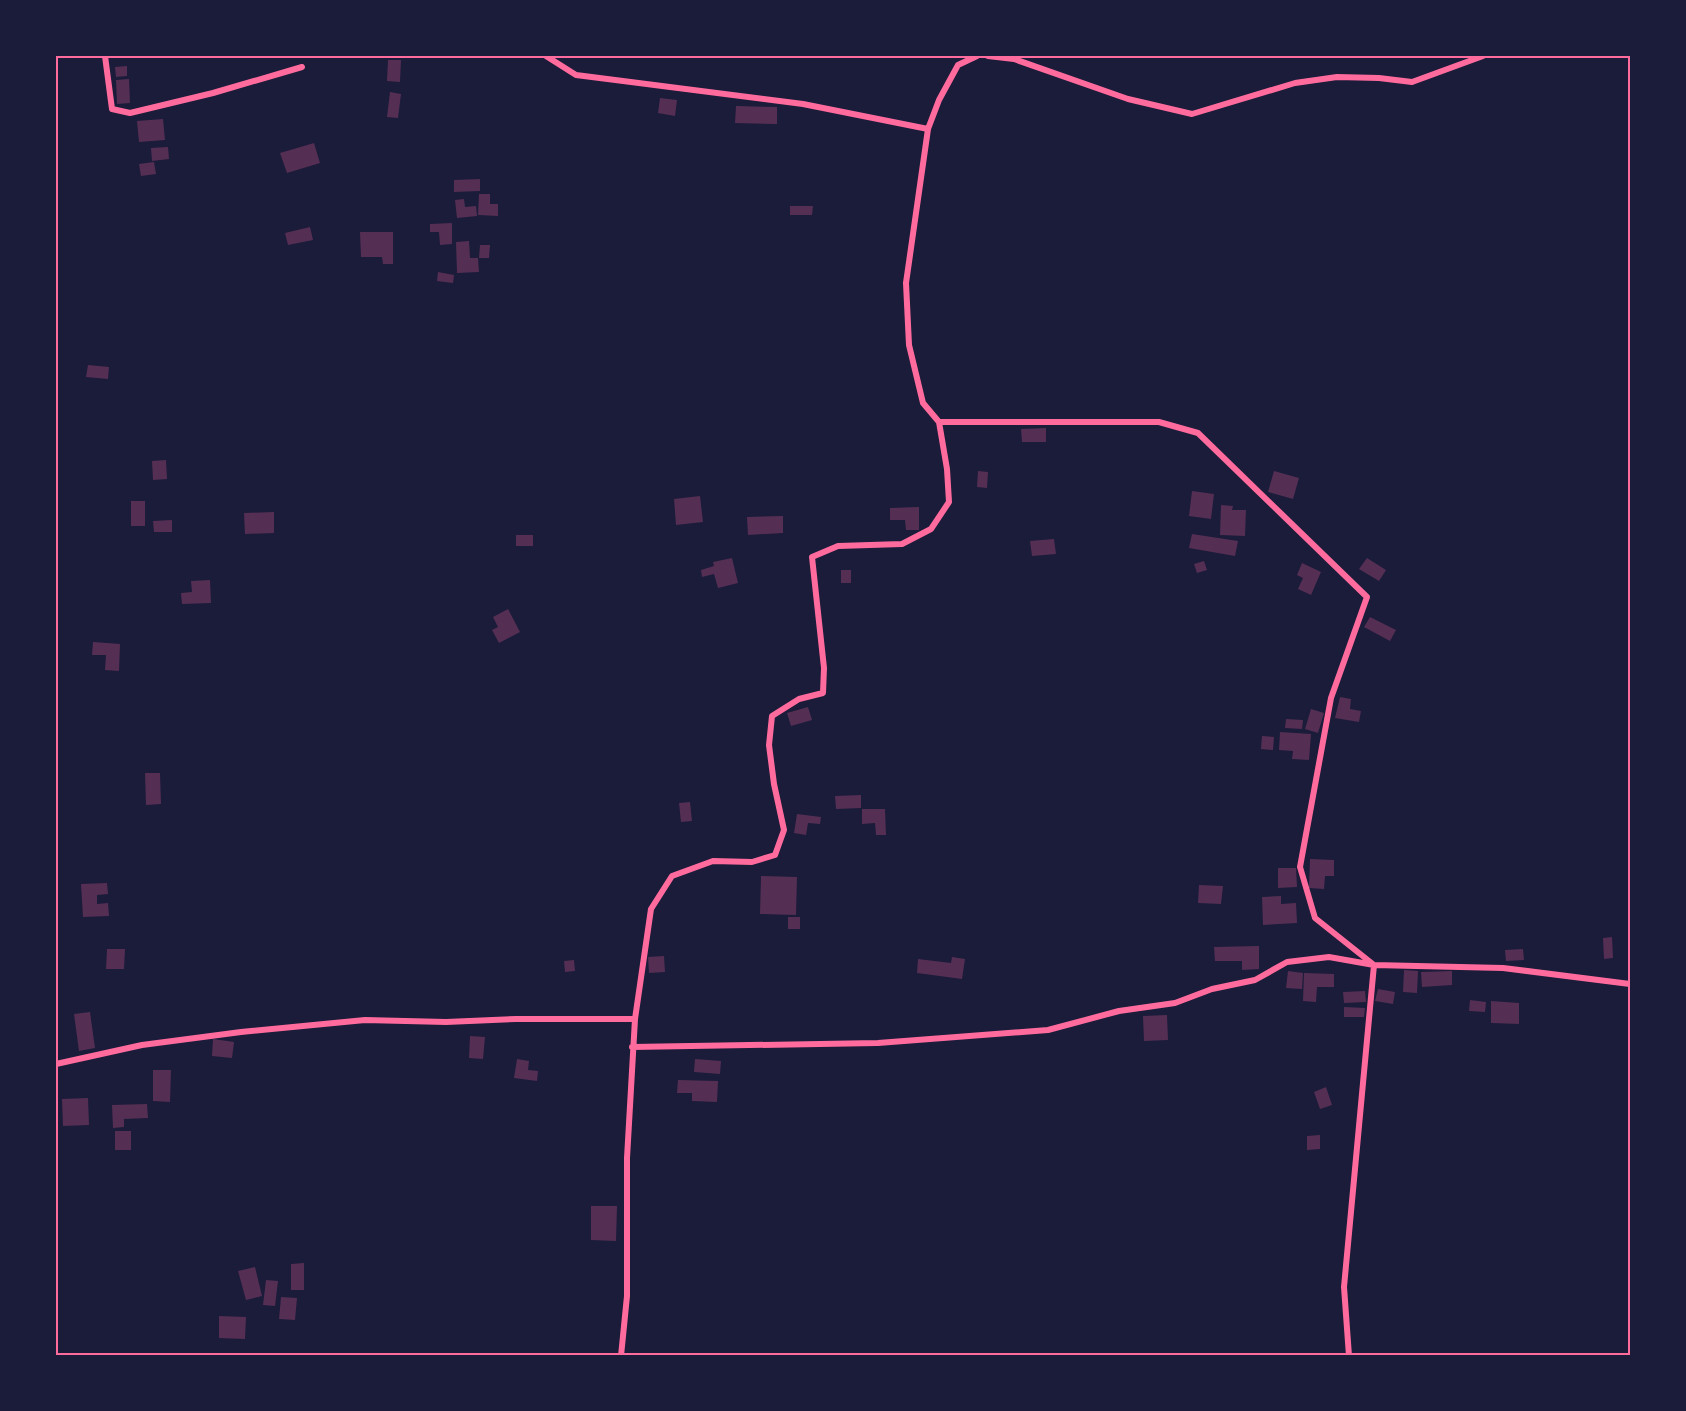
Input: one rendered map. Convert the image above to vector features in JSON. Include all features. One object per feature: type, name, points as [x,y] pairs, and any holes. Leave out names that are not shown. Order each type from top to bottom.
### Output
[{"type":"street","points":[[105,56],[112,109],[130,113],[213,93],[302,67]]},
{"type":"street","points":[[546,56],[576,75],[803,104],[928,129]]},
{"type":"street","points":[[621,1356],[627,1296],[627,1158],[632,1047],[651,909],[672,876],[713,861],[752,862],[775,855],[784,830],[774,784],[769,745],[772,716],[799,699],[824,693],[824,668],[812,557],[838,546],[902,544],[930,529],[949,502],[947,469],[939,422],[923,403],[909,345],[908,272],[928,129],[939,100],[958,65],[977,56]]},
{"type":"street","points":[[988,56],[1014,59],[1128,99],[1192,114],[1295,83],[1337,77],[1412,82],[1483,56]]},
{"type":"street","points":[[939,422],[1159,422],[1198,433],[1367,597],[1331,698],[1300,867],[1315,918],[1374,965]]},
{"type":"street","points":[[632,1047],[879,1043],[1048,1030],[1119,1011],[1175,1003],[1212,989],[1256,980],[1287,963],[1329,957],[1374,965],[1503,968],[1630,984]]},
{"type":"street","points":[[1348,1356],[1344,1287],[1374,965]]},
{"type":"street","points":[[56,1064],[142,1046],[241,1032],[365,1020],[446,1022],[516,1018],[635,1019]]},
{"type":"building","points":[[388,60],[401,60],[400,82],[387,81]]},
{"type":"building","points":[[127,66],[127,76],[116,77],[115,67]]},
{"type":"building","points":[[129,79],[130,103],[117,104],[116,80]]},
{"type":"building","points":[[390,92],[401,94],[398,118],[387,117]]},
{"type":"building","points":[[660,98],[677,100],[675,116],[658,113]]},
{"type":"building","points":[[736,106],[777,107],[777,124],[735,123]]},
{"type":"building","points":[[163,119],[165,140],[139,142],[137,121]]},
{"type":"building","points":[[314,143],[320,163],[287,173],[280,153]]},
{"type":"building","points":[[168,147],[169,159],[152,161],[151,148]]},
{"type":"building","points":[[154,162],[156,174],[141,176],[139,164]]},
{"type":"building","points":[[480,179],[480,191],[454,192],[454,180]]},
{"type":"building","points":[[479,194],[490,194],[490,204],[498,204],[498,216],[478,215]]},
{"type":"building","points":[[464,199],[465,207],[476,206],[477,216],[457,218],[455,200]]},
{"type":"building","points":[[790,206],[813,206],[812,215],[790,215]]},
{"type":"building","points":[[452,223],[452,244],[440,245],[439,232],[430,232],[430,224]]},
{"type":"building","points":[[310,227],[313,240],[288,245],[285,233]]},
{"type":"building","points":[[360,232],[393,232],[393,264],[383,264],[382,257],[361,257]]},
{"type":"building","points":[[469,241],[470,258],[478,258],[479,272],[457,273],[456,242]]},
{"type":"building","points":[[480,245],[490,245],[489,258],[479,258]]},
{"type":"building","points":[[438,272],[454,275],[453,283],[437,281]]},
{"type":"building","points":[[88,365],[109,367],[108,379],[86,377]]},
{"type":"building","points":[[1046,428],[1046,442],[1022,442],[1021,429]]},
{"type":"building","points":[[166,460],[167,479],[153,480],[152,461]]},
{"type":"building","points":[[978,471],[988,472],[987,488],[977,487]]},
{"type":"building","points":[[1274,471],[1299,478],[1293,499],[1268,492]]},
{"type":"building","points":[[1192,491],[1214,494],[1211,519],[1189,516]]},
{"type":"building","points":[[700,496],[703,522],[676,525],[674,499]]},
{"type":"building","points":[[131,501],[145,501],[145,526],[131,526]]},
{"type":"building","points":[[1221,505],[1233,506],[1232,510],[1246,510],[1245,536],[1220,535]]},
{"type":"building","points":[[919,507],[919,530],[906,530],[905,520],[890,520],[890,508]]},
{"type":"building","points":[[274,512],[274,533],[245,534],[244,513]]},
{"type":"building","points":[[783,516],[783,533],[748,535],[747,517]]},
{"type":"building","points":[[172,520],[172,532],[154,532],[153,521]]},
{"type":"building","points":[[1192,534],[1238,541],[1235,556],[1189,548]]},
{"type":"building","points":[[516,535],[533,535],[533,546],[516,546]]},
{"type":"building","points":[[1054,539],[1056,554],[1032,556],[1030,541]]},
{"type":"building","points":[[732,558],[738,583],[718,588],[714,574],[702,577],[701,570],[714,566],[713,562]]},
{"type":"building","points":[[1367,558],[1386,570],[1379,581],[1359,569]]},
{"type":"building","points":[[1204,561],[1207,570],[1197,573],[1194,564]]},
{"type":"building","points":[[1302,563],[1321,572],[1311,595],[1298,589],[1303,578],[1297,575]]},
{"type":"building","points":[[841,570],[851,570],[851,583],[841,583]]},
{"type":"building","points":[[210,580],[211,603],[182,604],[181,593],[192,592],[191,581]]},
{"type":"building","points":[[508,609],[520,632],[499,643],[492,630],[498,627],[493,617]]},
{"type":"building","points":[[1370,617],[1396,630],[1390,641],[1364,627]]},
{"type":"building","points":[[93,642],[120,644],[119,671],[105,670],[106,655],[92,655]]},
{"type":"building","points":[[1340,697],[1351,699],[1350,709],[1361,711],[1359,722],[1335,718]]},
{"type":"building","points":[[808,707],[812,720],[791,726],[787,713]]},
{"type":"building","points":[[1311,709],[1324,713],[1318,733],[1305,729]]},
{"type":"building","points":[[1286,719],[1303,720],[1302,729],[1285,728]]},
{"type":"building","points":[[1280,732],[1311,734],[1309,760],[1292,759],[1293,751],[1279,750]]},
{"type":"building","points":[[1262,736],[1274,737],[1273,750],[1261,749]]},
{"type":"building","points":[[145,773],[160,773],[161,804],[146,805]]},
{"type":"building","points":[[861,795],[861,808],[836,809],[835,796]]},
{"type":"building","points":[[690,802],[692,821],[681,822],[679,803]]},
{"type":"building","points":[[862,809],[885,809],[886,835],[876,835],[875,823],[862,824]]},
{"type":"building","points":[[797,814],[821,817],[820,824],[808,823],[806,835],[794,833]]},
{"type":"building","points":[[1310,859],[1334,860],[1334,876],[1325,876],[1324,889],[1309,888]]},
{"type":"building","points":[[1278,868],[1296,868],[1297,887],[1278,888]]},
{"type":"building","points":[[761,876],[797,877],[796,915],[760,914]]},
{"type":"building","points":[[107,883],[108,894],[97,895],[97,904],[108,903],[109,916],[83,917],[81,884]]},
{"type":"building","points":[[1199,885],[1223,886],[1221,904],[1198,903]]},
{"type":"building","points":[[1281,896],[1281,904],[1296,903],[1297,923],[1263,925],[1262,897]]},
{"type":"building","points":[[788,917],[800,917],[800,929],[788,929]]},
{"type":"building","points":[[1612,937],[1613,958],[1604,959],[1603,938]]},
{"type":"building","points":[[1259,946],[1259,969],[1242,970],[1242,961],[1215,961],[1214,947]]},
{"type":"building","points":[[107,949],[125,949],[124,969],[106,969]]},
{"type":"building","points":[[1523,949],[1524,960],[1506,961],[1505,950]]},
{"type":"building","points":[[664,956],[665,972],[649,973],[648,957]]},
{"type":"building","points":[[952,957],[965,959],[962,979],[917,973],[918,959],[951,963]]},
{"type":"building","points":[[574,960],[575,971],[565,972],[564,961]]},
{"type":"building","points":[[1404,970],[1418,971],[1417,993],[1403,992]]},
{"type":"building","points":[[1288,971],[1303,973],[1302,989],[1286,988]]},
{"type":"building","points":[[1452,971],[1452,985],[1422,987],[1421,972]]},
{"type":"building","points":[[1304,973],[1334,974],[1334,987],[1317,987],[1316,1002],[1303,1001]]},
{"type":"building","points":[[1378,989],[1395,992],[1393,1004],[1375,1001]]},
{"type":"building","points":[[1365,991],[1366,1002],[1344,1003],[1343,992]]},
{"type":"building","points":[[1470,1000],[1486,1002],[1485,1012],[1469,1011]]},
{"type":"building","points":[[1491,1001],[1519,1003],[1519,1024],[1491,1023]]},
{"type":"building","points":[[1344,1007],[1365,1008],[1364,1017],[1344,1017]]},
{"type":"building","points":[[90,1012],[95,1048],[79,1051],[74,1014]]},
{"type":"building","points":[[1167,1015],[1168,1040],[1144,1041],[1143,1016]]},
{"type":"building","points":[[470,1036],[485,1037],[483,1059],[469,1058]]},
{"type":"building","points":[[213,1039],[234,1042],[232,1058],[212,1056]]},
{"type":"building","points":[[517,1059],[529,1061],[528,1070],[538,1071],[537,1081],[514,1078]]},
{"type":"building","points":[[695,1059],[721,1061],[720,1074],[694,1072]]},
{"type":"building","points":[[153,1070],[171,1070],[170,1102],[153,1101]]},
{"type":"building","points":[[678,1080],[718,1081],[717,1102],[692,1101],[692,1093],[677,1093]]},
{"type":"building","points":[[1326,1087],[1332,1105],[1320,1109],[1314,1092]]},
{"type":"building","points":[[88,1098],[89,1125],[63,1126],[62,1099]]},
{"type":"building","points":[[147,1104],[148,1118],[124,1119],[124,1127],[113,1128],[112,1105]]},
{"type":"building","points":[[115,1131],[131,1131],[131,1150],[115,1150]]},
{"type":"building","points":[[1320,1135],[1320,1149],[1307,1150],[1307,1136]]},
{"type":"building","points":[[591,1206],[617,1206],[616,1241],[591,1240]]},
{"type":"building","points":[[304,1263],[304,1290],[291,1290],[291,1264]]},
{"type":"building","points":[[255,1267],[262,1296],[246,1300],[238,1271]]},
{"type":"building","points":[[266,1280],[278,1281],[275,1306],[263,1305]]},
{"type":"building","points":[[281,1297],[297,1298],[295,1320],[279,1319]]},
{"type":"building","points":[[219,1316],[246,1317],[245,1339],[219,1338]]}]
